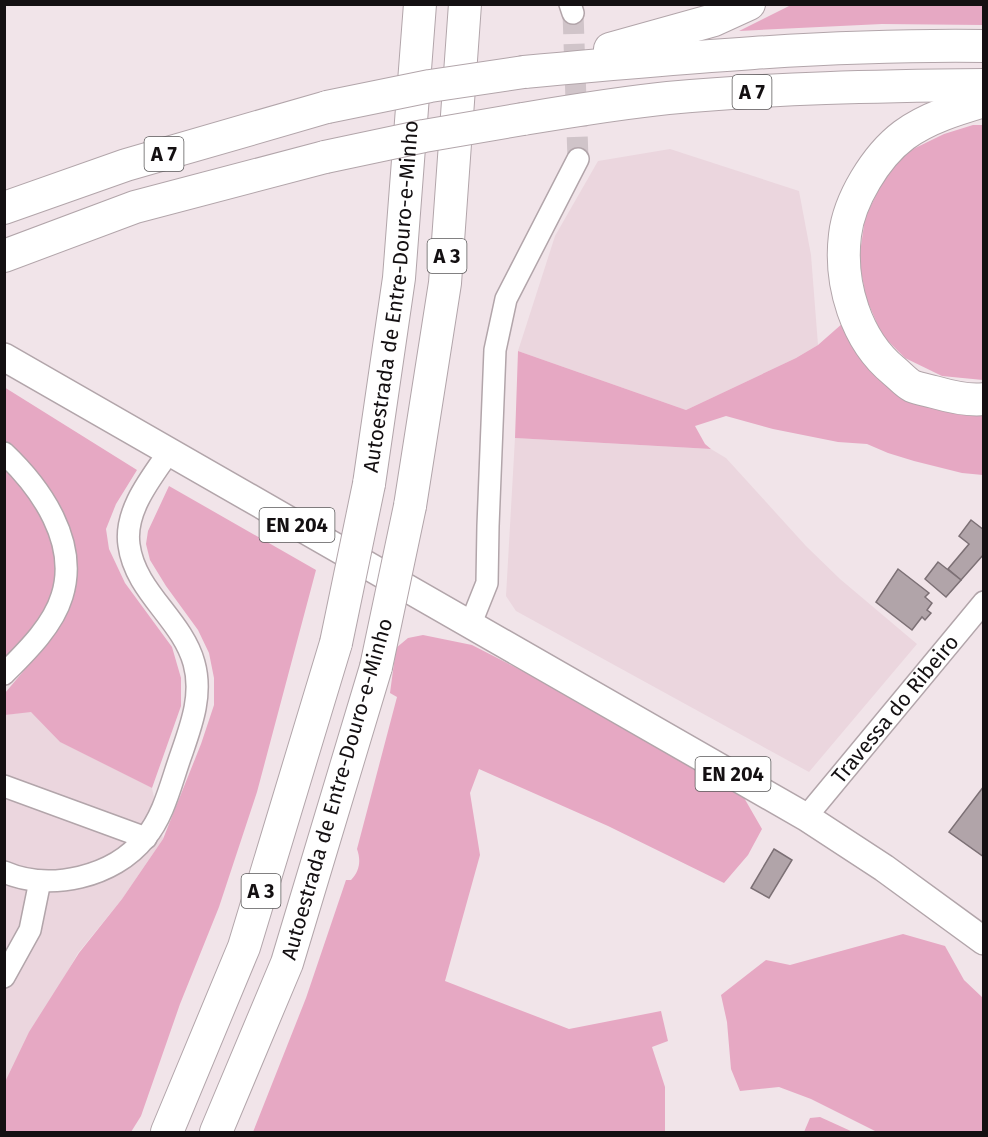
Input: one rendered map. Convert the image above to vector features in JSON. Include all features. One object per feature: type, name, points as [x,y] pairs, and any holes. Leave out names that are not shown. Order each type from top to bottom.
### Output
[{"type":"highway","name":"Autoestrada de Entre-Douro-e-Minho","points":[[167,1132],[244,947],[336,644],[369,484],[399,278],[420,4]]},
{"type":"highway","name":"Autoestrada de Entre-Douro-e-Minho","points":[[216,1132],[287,963],[376,667],[410,506],[445,283],[465,4]]},
{"type":"highway","points":[[524,72],[552,59],[617,48],[714,20],[749,4]]},
{"type":"highway","name":"A 7","points":[[4,208],[126,165],[327,107],[430,86],[524,72],[692,56],[984,46]]},
{"type":"highway","name":"A 7","points":[[4,256],[135,207],[325,158],[523,119],[617,104],[713,94],[805,88],[984,86]]},
{"type":"highway","points":[[984,101],[943,114],[904,135],[875,164],[855,200],[844,234],[844,273],[852,308],[865,340],[887,366],[911,385],[943,394],[984,399]]},
{"type":"main road","name":"EN 204","points":[[4,357],[806,817],[884,868],[984,941]]},
{"type":"street","points":[[471,623],[487,583],[495,350],[506,298],[578,159]]},
{"type":"street","points":[[4,872],[40,881],[67,880],[101,870],[126,856],[146,838],[161,813],[194,718],[198,692],[195,664],[186,641],[154,599],[135,566],[129,546],[129,528],[135,507],[169,452]]},
{"type":"street","points":[[4,453],[21,468],[52,513],[62,544],[67,573],[62,597],[53,616],[25,652],[4,674]]},
{"type":"street","name":"Travessa do Ribeiro","points":[[806,817],[984,602]]},
{"type":"street","points":[[4,786],[146,838]]},
{"type":"street","points":[[4,977],[30,930],[40,881]]},
{"type":"shaded area","points":[[793,4],[983,5],[983,25],[882,24],[739,31]]},
{"type":"shaded area","points":[[973,125],[983,125],[983,380],[942,376],[905,358],[882,335],[866,298],[859,260],[865,218],[884,178],[909,151],[944,134]]},
{"type":"shaded area","points":[[670,149],[799,191],[811,255],[818,345],[796,358],[686,410],[518,351],[555,236],[598,161]]},
{"type":"shaded area","points":[[843,323],[898,388],[983,405],[983,475],[962,473],[914,461],[867,444],[838,442],[773,429],[726,416],[695,426],[705,444],[711,449],[515,438],[518,351],[686,410],[796,358],[818,345]]},
{"type":"shaded area","points":[[4,387],[137,470],[116,504],[106,529],[109,549],[125,583],[172,647],[181,678],[181,706],[152,788],[60,742],[31,712],[5,715],[5,693],[53,636],[68,608],[76,583],[74,556],[5,443]]},
{"type":"shaded area","points":[[515,438],[711,449],[726,458],[806,546],[840,579],[917,644],[809,772],[516,611],[506,596]]},
{"type":"shaded area","points":[[5,465],[30,493],[43,512],[55,549],[57,574],[53,596],[43,614],[5,663]]},
{"type":"shaded area","points":[[169,486],[316,570],[257,792],[219,907],[180,1004],[141,1116],[131,1132],[5,1132],[5,1082],[29,1032],[79,953],[122,899],[163,839],[214,705],[214,678],[209,653],[198,630],[150,560],[146,544],[148,531]]},
{"type":"shaded area","points":[[423,635],[472,645],[661,742],[743,796],[762,829],[748,855],[724,883],[608,826],[479,769],[470,793],[480,855],[445,981],[569,1029],[661,1011],[668,1041],[652,1047],[665,1087],[665,1132],[253,1132],[306,998],[346,880],[351,880],[358,869],[357,849],[397,697],[390,693],[396,648],[408,638]]},
{"type":"shaded area","points":[[31,711],[60,742],[152,788],[163,839],[122,899],[78,953],[5,1082],[5,715]]},
{"type":"shaded area","points":[[903,934],[945,946],[964,980],[983,998],[983,1132],[877,1132],[811,1099],[779,1087],[740,1091],[731,1069],[727,1022],[721,995],[766,960],[790,965]]},
{"type":"shaded area","points":[[820,1117],[853,1132],[804,1132],[810,1118]]},
{"type":"building","points":[[971,520],[984,530],[984,554],[961,580],[948,569],[969,544],[959,536]]},
{"type":"building","points":[[938,562],[961,580],[946,597],[925,579]]},
{"type":"building","points":[[898,569],[929,593],[925,597],[932,603],[927,610],[931,613],[925,620],[922,617],[912,630],[876,602]]},
{"type":"building","points":[[984,786],[984,857],[949,832]]},
{"type":"building","points":[[774,849],[792,860],[769,898],[751,888]]},
{"type":"tunnel","points":[[573,13],[578,159]]}]
